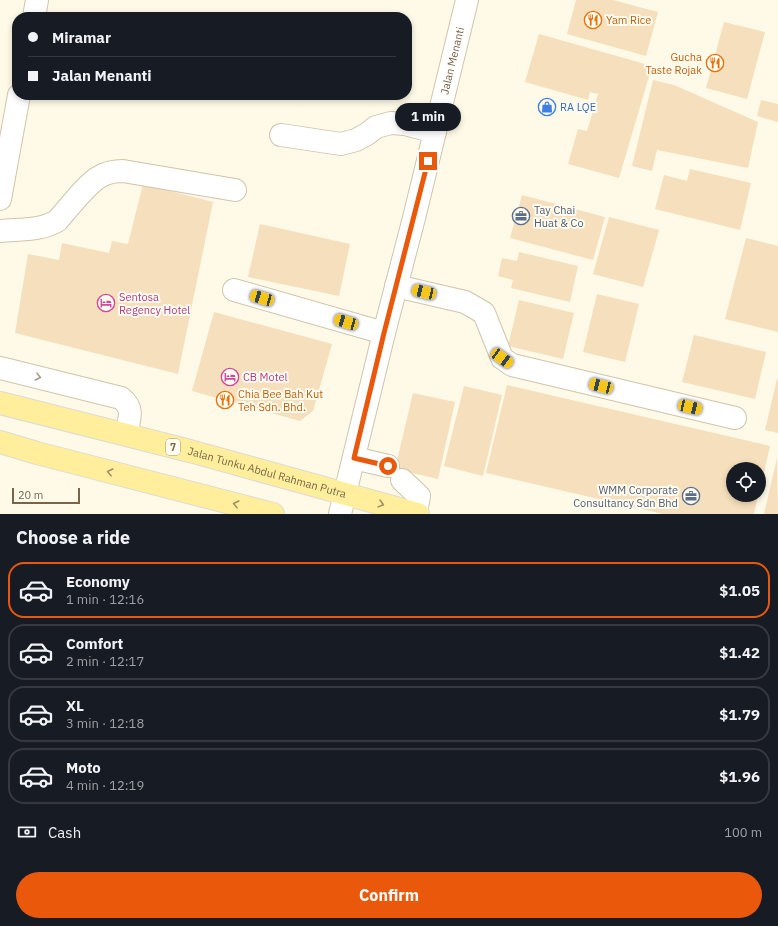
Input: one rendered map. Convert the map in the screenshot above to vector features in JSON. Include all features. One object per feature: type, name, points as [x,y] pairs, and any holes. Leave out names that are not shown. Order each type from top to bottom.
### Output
[{"type":"main road","name":"Jalan Tunku Abdul Rahman Putra","points":[[0,403],[126,434],[342,504],[417,514]]},
{"type":"main road","points":[[0,442],[37,453],[274,514]]},
{"type":"street","points":[[35,12],[37,0]]},
{"type":"street","name":"Jalan Menanti","points":[[342,504],[467,0]]},
{"type":"street","points":[[0,199],[18,100]]},
{"type":"street","points":[[281,135],[341,144],[356,140],[376,127],[391,123],[405,124],[434,132]]},
{"type":"street","points":[[0,230],[50,225],[57,221],[94,180],[106,173],[123,171],[235,190]]},
{"type":"street","points":[[396,286],[465,302],[484,313],[502,358],[512,365],[735,418]]},
{"type":"street","points":[[234,290],[384,333]]},
{"type":"street","points":[[0,368],[121,398],[128,403],[131,412],[126,434]]},
{"type":"street","points":[[354,458],[395,473],[419,496],[417,514]]},
{"type":"building","points":[[576,0],[613,0],[658,12],[646,56],[567,34]]},
{"type":"building","points":[[724,22],[765,32],[747,99],[706,88]]},
{"type":"building","points":[[539,34],[652,66],[619,178],[568,164],[578,129],[587,131],[598,94],[590,92],[588,100],[525,82]]},
{"type":"building","points":[[653,80],[674,85],[758,122],[748,168],[657,150],[652,171],[632,166]]},
{"type":"building","points":[[761,100],[778,104],[778,122],[757,116]]},
{"type":"building","points":[[690,169],[751,183],[740,230],[655,209],[664,175],[687,181]]},
{"type":"building","name":"Sentosa Regency Hotel","points":[[143,184],[213,202],[178,374],[15,333],[28,254],[59,260],[62,243],[109,253],[112,241],[128,244]]},
{"type":"building","points":[[522,195],[605,217],[593,260],[510,238]]},
{"type":"building","points":[[609,217],[659,230],[643,287],[593,274]]},
{"type":"building","points":[[260,224],[350,244],[339,296],[248,277]]},
{"type":"building","points":[[746,238],[778,246],[778,332],[725,319]]},
{"type":"building","points":[[519,252],[578,266],[570,302],[511,288],[513,280],[498,276],[502,258],[517,261]]},
{"type":"building","points":[[597,294],[639,304],[625,362],[583,352]]},
{"type":"building","points":[[519,300],[574,313],[563,359],[508,346]]},
{"type":"building","points":[[214,312],[332,344],[313,411],[300,421],[192,391]]},
{"type":"building","points":[[694,335],[766,352],[755,399],[682,382]]},
{"type":"building","points":[[778,379],[778,433],[765,430]]},
{"type":"building","points":[[507,385],[770,446],[766,464],[766,462],[726,462],[726,502],[757,502],[754,514],[663,514],[486,473]]},
{"type":"building","points":[[464,386],[502,395],[483,476],[444,466]]},
{"type":"building","points":[[413,393],[455,402],[438,479],[395,469]]},
{"type":"building","points":[[777,458],[778,514],[764,514]]},
{"type":"place","name":"Yam Rice","points":[[593,20]]},
{"type":"place","name":"Gucha Taste Rojak","points":[[715,63]]},
{"type":"place","name":"RA LQE","points":[[547,107]]},
{"type":"place","name":"Tay Chai Huat & Co","points":[[521,216]]},
{"type":"place","name":"Sentosa Regency Hotel","points":[[106,303]]},
{"type":"place","name":"CB Motel","points":[[230,377]]},
{"type":"place","name":"Chia Bee Bah Kut Teh Sdn. Bhd.","points":[[225,400]]},
{"type":"place","name":"WMM Corporate Consultancy Sdn Bhd","points":[[691,496]]},
{"type":"route","points":[[388,466],[354,458],[428,161]]}]
